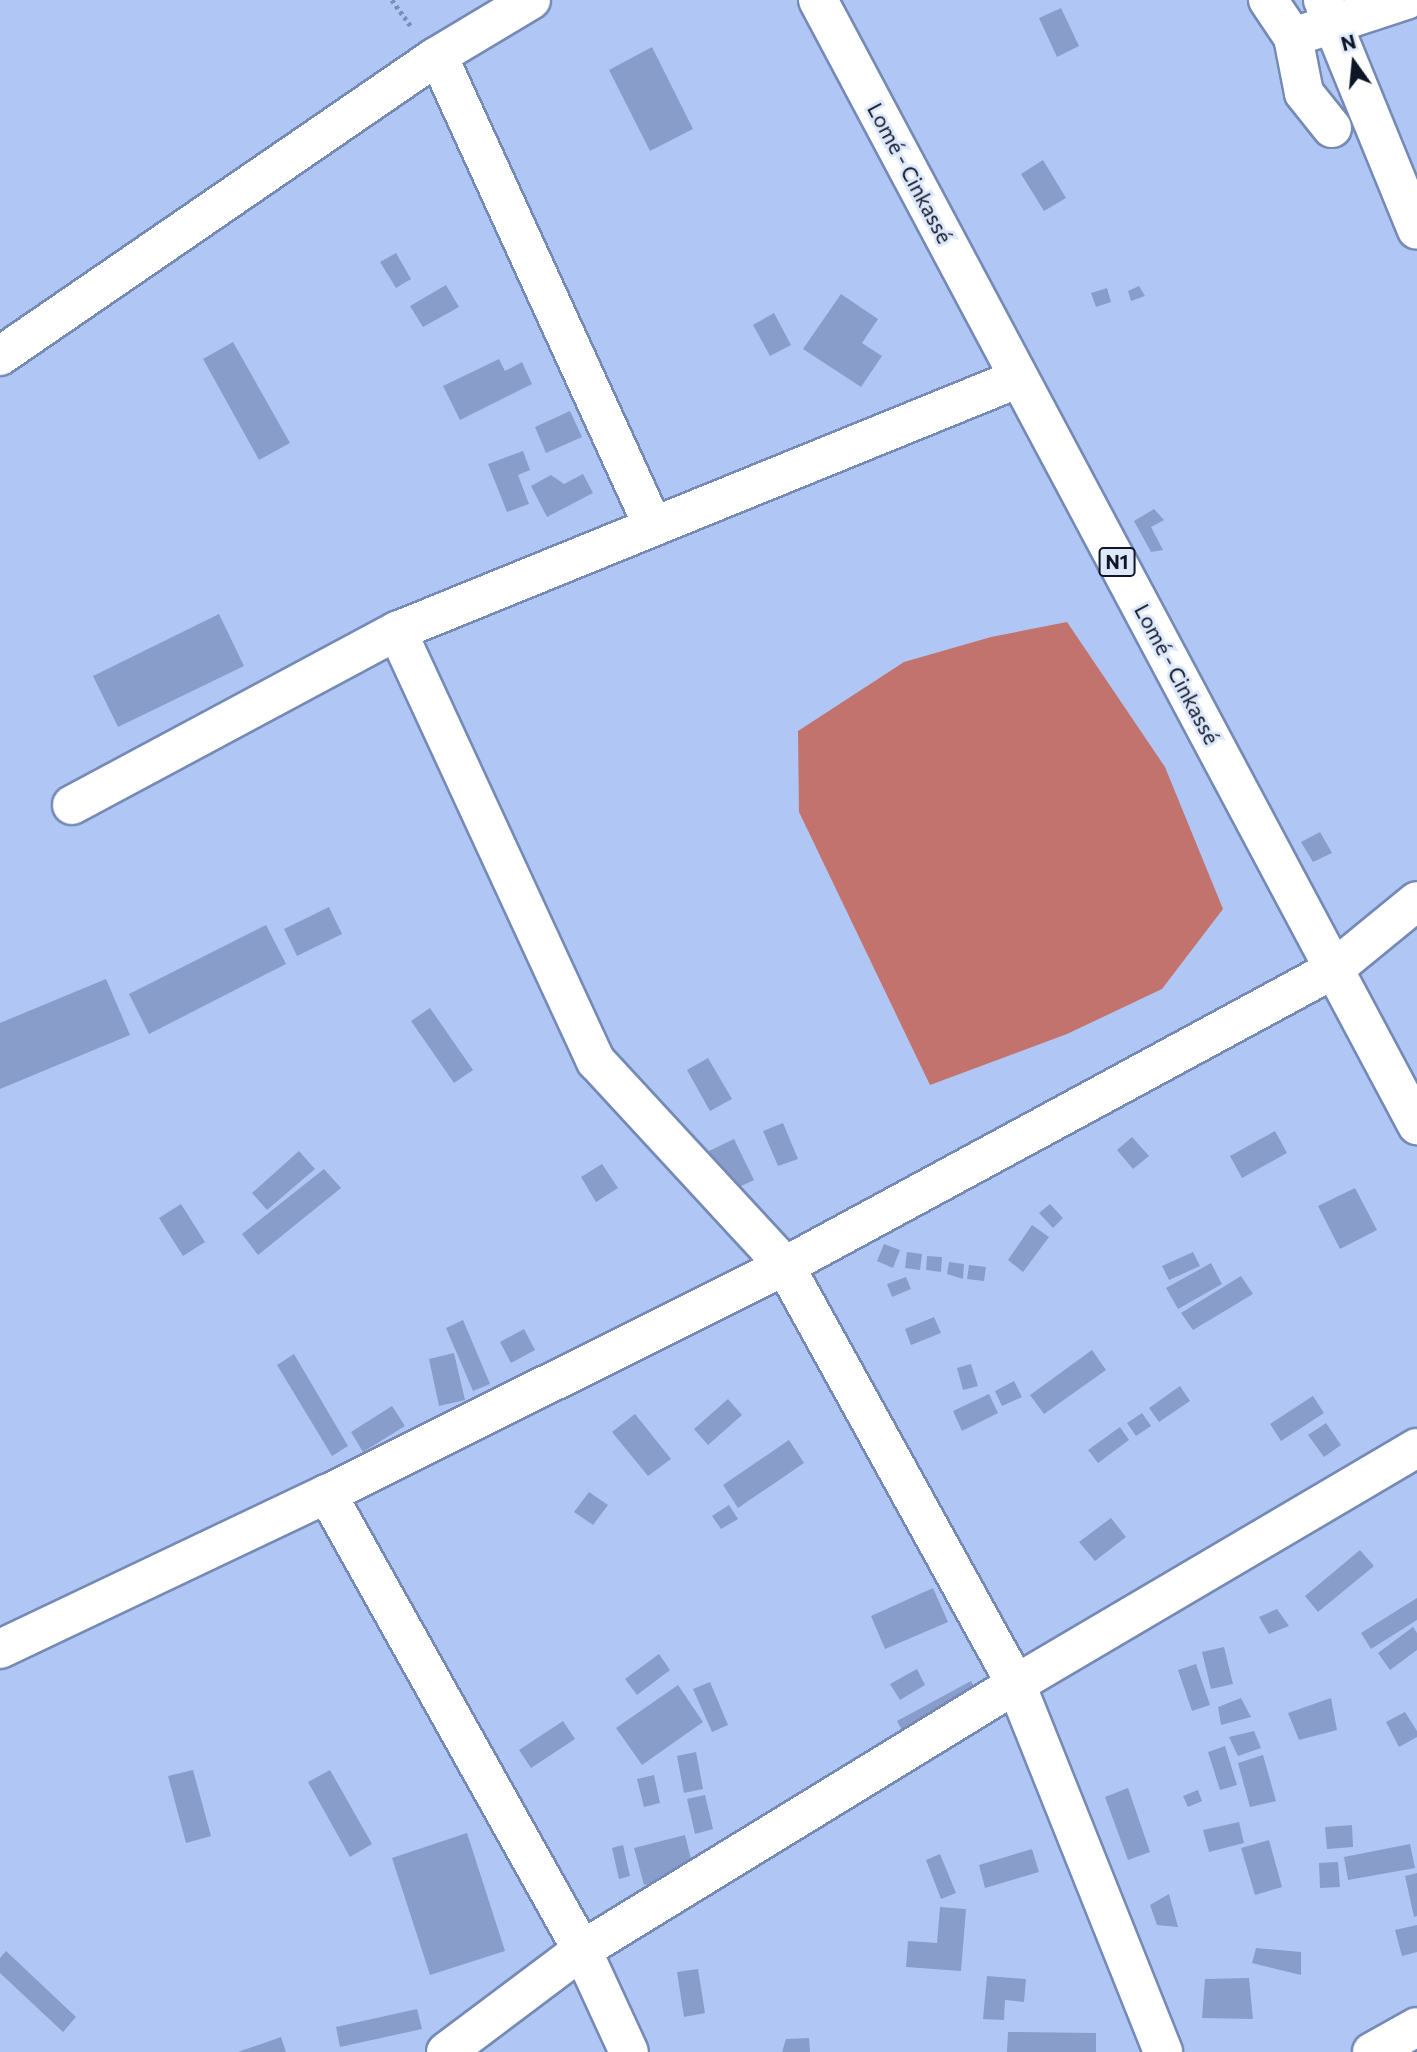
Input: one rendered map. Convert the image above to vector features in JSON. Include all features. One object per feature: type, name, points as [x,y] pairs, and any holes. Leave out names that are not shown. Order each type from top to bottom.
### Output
[{"type":"main road","points":[[0,356],[438,56],[531,0]]},
{"type":"main road","name":"Lomé - Cinkassé","points":[[818,0],[1417,1125]]},
{"type":"main road","points":[[1268,0],[1293,37],[1304,93],[1332,128]]},
{"type":"main road","points":[[1293,37],[1328,13],[1406,0]]},
{"type":"main road","points":[[1328,13],[1417,230]]},
{"type":"main road","points":[[438,56],[653,526]]},
{"type":"main road","points":[[72,806],[397,631],[1019,378]]},
{"type":"main road","points":[[397,631],[596,1061],[785,1266],[1016,1684],[1163,2052]]},
{"type":"main road","points":[[0,1649],[327,1494],[785,1266],[1334,969],[1417,901]]},
{"type":"main road","points":[[446,2052],[582,1950],[1016,1684],[1417,1448]]},
{"type":"main road","points":[[327,1494],[582,1950],[629,2052]]},
{"type":"main road","points":[[1372,2052],[1417,2027]]},
{"type":"shaded area","points":[[1067,622],[1165,767],[1223,909],[1162,989],[1067,1034],[930,1085],[799,812],[798,731],[904,662],[991,637]]},
{"type":"building","points":[[1061,8],[1079,46],[1057,57],[1039,18]]},
{"type":"building","points":[[652,47],[693,129],[650,151],[609,70]]},
{"type":"building","points":[[1043,160],[1066,198],[1044,211],[1021,174]]},
{"type":"building","points":[[396,253],[411,279],[396,288],[380,262]]},
{"type":"building","points":[[446,285],[459,307],[423,327],[410,306]]},
{"type":"building","points":[[1139,286],[1145,296],[1131,301],[1128,291]]},
{"type":"building","points":[[1107,288],[1111,302],[1096,307],[1091,293]]},
{"type":"building","points":[[841,294],[878,319],[862,343],[882,356],[861,387],[803,349]]},
{"type":"building","points":[[774,313],[791,345],[770,356],[753,325]]},
{"type":"building","points":[[233,342],[290,443],[259,460],[203,359]]},
{"type":"building","points":[[499,359],[505,371],[522,362],[532,384],[460,420],[443,386]]},
{"type":"building","points":[[570,411],[582,437],[546,453],[535,427]]},
{"type":"building","points":[[523,451],[530,470],[518,475],[529,504],[507,512],[488,464]]},
{"type":"building","points":[[583,474],[593,493],[547,517],[531,486],[551,475],[564,484]]},
{"type":"building","points":[[1154,509],[1164,520],[1151,527],[1163,550],[1151,552],[1134,521]]},
{"type":"building","points":[[219,614],[244,666],[118,727],[93,676]]},
{"type":"building","points":[[1320,832],[1332,853],[1313,862],[1301,842]]},
{"type":"building","points":[[329,907],[342,934],[297,956],[284,929]]},
{"type":"building","points":[[266,925],[286,964],[149,1034],[129,994]]},
{"type":"building","points":[[106,979],[130,1035],[0,1089],[0,1023]]},
{"type":"building","points":[[430,1008],[473,1070],[454,1083],[411,1021]]},
{"type":"building","points":[[708,1058],[732,1099],[710,1111],[687,1070]]},
{"type":"building","points":[[783,1123],[798,1159],[778,1166],[763,1131]]},
{"type":"building","points":[[1275,1131],[1287,1153],[1242,1178],[1230,1156]]},
{"type":"building","points":[[1132,1137],[1149,1156],[1133,1169],[1117,1150]]},
{"type":"building","points":[[734,1139],[754,1180],[729,1192],[709,1151]]},
{"type":"building","points":[[299,1151],[315,1169],[267,1210],[252,1193]]},
{"type":"building","points":[[602,1164],[618,1188],[596,1202],[581,1177]]},
{"type":"building","points":[[324,1169],[341,1188],[258,1255],[242,1234]]},
{"type":"building","points":[[1355,1188],[1377,1230],[1340,1249],[1318,1206]]},
{"type":"building","points":[[181,1204],[205,1242],[183,1256],[159,1218]]},
{"type":"building","points":[[1050,1204],[1063,1218],[1053,1228],[1039,1213]]},
{"type":"building","points":[[1032,1225],[1049,1237],[1023,1272],[1008,1260]]},
{"type":"building","points":[[884,1244],[900,1250],[893,1268],[877,1261]]},
{"type":"building","points":[[907,1252],[922,1254],[920,1270],[905,1268]]},
{"type":"building","points":[[1193,1252],[1200,1266],[1169,1280],[1162,1266]]},
{"type":"building","points":[[927,1256],[942,1257],[941,1272],[926,1270]]},
{"type":"building","points":[[949,1262],[964,1264],[963,1279],[947,1274]]},
{"type":"building","points":[[1211,1263],[1222,1284],[1178,1309],[1166,1288]]},
{"type":"building","points":[[969,1265],[986,1267],[984,1281],[967,1279]]},
{"type":"building","points":[[1241,1276],[1253,1294],[1193,1330],[1181,1313]]},
{"type":"building","points":[[906,1277],[911,1289],[892,1297],[887,1284]]},
{"type":"building","points":[[934,1317],[941,1333],[911,1345],[905,1329]]},
{"type":"building","points":[[463,1320],[490,1384],[473,1391],[446,1328]]},
{"type":"building","points":[[524,1329],[535,1350],[511,1363],[500,1342]]},
{"type":"building","points":[[1092,1350],[1106,1370],[1044,1414],[1030,1395]]},
{"type":"building","points":[[454,1353],[465,1400],[439,1406],[429,1359]]},
{"type":"building","points":[[294,1354],[348,1446],[332,1456],[277,1365]]},
{"type":"building","points":[[971,1364],[978,1386],[963,1390],[957,1368]]},
{"type":"building","points":[[1014,1381],[1022,1397],[1002,1406],[995,1391]]},
{"type":"building","points":[[1180,1386],[1190,1401],[1159,1422],[1149,1408]]},
{"type":"building","points":[[989,1394],[998,1413],[962,1431],[953,1411]]},
{"type":"building","points":[[1313,1396],[1324,1413],[1281,1441],[1270,1424]]},
{"type":"building","points":[[728,1399],[742,1415],[708,1445],[694,1429]]},
{"type":"building","points":[[392,1406],[405,1426],[363,1452],[351,1432]]},
{"type":"building","points":[[1142,1413],[1151,1426],[1136,1436],[1127,1423]]},
{"type":"building","points":[[635,1414],[671,1459],[648,1476],[612,1432]]},
{"type":"building","points":[[1326,1423],[1341,1445],[1324,1457],[1308,1435]]},
{"type":"building","points":[[1120,1427],[1129,1440],[1098,1463],[1088,1450]]},
{"type":"building","points":[[789,1440],[804,1463],[738,1508],[723,1485]]},
{"type":"building","points":[[589,1492],[608,1505],[593,1525],[574,1512]]},
{"type":"building","points":[[729,1505],[738,1519],[721,1529],[712,1516]]},
{"type":"building","points":[[1111,1518],[1126,1537],[1095,1561],[1079,1542]]},
{"type":"building","points":[[1360,1550],[1374,1566],[1318,1612],[1305,1596]]},
{"type":"building","points":[[933,1588],[948,1622],[885,1649],[871,1616]]},
{"type":"building","points":[[1417,1598],[1417,1620],[1371,1649],[1361,1633]]},
{"type":"building","points":[[1277,1609],[1289,1626],[1269,1634],[1259,1617]]},
{"type":"building","points":[[1413,1627],[1417,1633],[1417,1650],[1390,1670],[1378,1653]]},
{"type":"building","points":[[1224,1647],[1233,1684],[1211,1689],[1202,1652]]},
{"type":"building","points":[[659,1654],[670,1670],[637,1695],[625,1679]]},
{"type":"building","points":[[1196,1664],[1210,1705],[1192,1711],[1178,1670]]},
{"type":"building","points":[[917,1669],[925,1685],[900,1700],[890,1684]]},
{"type":"building","points":[[971,1681],[981,1698],[906,1738],[897,1721]]},
{"type":"building","points":[[710,1682],[728,1725],[712,1732],[693,1689]]},
{"type":"building","points":[[678,1685],[703,1722],[642,1765],[616,1728]]},
{"type":"building","points":[[1241,1698],[1251,1717],[1221,1725],[1218,1707]]},
{"type":"building","points":[[1331,1698],[1337,1730],[1299,1740],[1288,1713]]},
{"type":"building","points":[[1405,1712],[1417,1731],[1417,1737],[1399,1747],[1386,1722]]},
{"type":"building","points":[[563,1721],[575,1739],[531,1768],[519,1750]]},
{"type":"building","points":[[1254,1731],[1261,1748],[1238,1756],[1229,1737]]},
{"type":"building","points":[[1225,1746],[1237,1785],[1220,1790],[1208,1752]]},
{"type":"building","points":[[696,1752],[703,1789],[684,1793],[677,1756]]},
{"type":"building","points":[[1263,1755],[1276,1801],[1250,1807],[1238,1763]]},
{"type":"building","points":[[193,1770],[211,1836],[186,1843],[168,1776]]},
{"type":"building","points":[[330,1770],[372,1844],[350,1857],[308,1782]]},
{"type":"building","points":[[654,1775],[660,1803],[644,1807],[637,1779]]},
{"type":"building","points":[[1128,1788],[1150,1852],[1128,1860],[1105,1797]]},
{"type":"building","points":[[1198,1790],[1202,1801],[1188,1807],[1183,1796]]},
{"type":"building","points":[[705,1795],[713,1829],[695,1834],[687,1799]]},
{"type":"building","points":[[1239,1822],[1244,1843],[1209,1852],[1203,1830]]},
{"type":"building","points":[[1352,1825],[1353,1847],[1327,1849],[1325,1827]]},
{"type":"building","points":[[467,1833],[505,1951],[430,1975],[392,1858]]},
{"type":"building","points":[[685,1835],[694,1871],[644,1885],[634,1848]]},
{"type":"building","points":[[1269,1840],[1282,1887],[1255,1895],[1241,1848]]},
{"type":"building","points":[[1410,1844],[1415,1868],[1348,1880],[1344,1857]]},
{"type":"building","points":[[623,1845],[630,1876],[619,1879],[612,1848]]},
{"type":"building","points":[[1032,1849],[1039,1872],[985,1888],[979,1865]]},
{"type":"building","points":[[940,1854],[956,1893],[941,1899],[926,1860]]},
{"type":"building","points":[[1338,1862],[1340,1887],[1320,1888],[1319,1863]]},
{"type":"building","points":[[1417,1873],[1417,1916],[1414,1917],[1405,1876]]},
{"type":"building","points":[[1169,1894],[1178,1927],[1157,1925],[1150,1905]]},
{"type":"building","points":[[940,1907],[966,1909],[961,1971],[906,1967],[908,1941],[937,1943]]},
{"type":"building","points":[[1417,1925],[1417,1952],[1402,1956],[1395,1930]]},
{"type":"building","points":[[1256,1948],[1301,1952],[1301,1975],[1252,1963]]},
{"type":"building","points":[[6,1951],[76,2017],[63,2032],[0,1973],[0,1958]]},
{"type":"building","points":[[698,1969],[705,2013],[684,2017],[677,1972]]},
{"type":"building","points":[[987,1976],[1026,1979],[1024,2002],[1005,2000],[1004,2020],[983,2019]]},
{"type":"building","points":[[1249,1978],[1253,2019],[1202,2018],[1205,1979]]},
{"type":"building","points":[[417,2009],[422,2029],[340,2047],[336,2027]]},
{"type":"building","points":[[1008,2032],[1096,2033],[1096,2052],[1007,2052]]},
{"type":"building","points":[[281,2037],[286,2052],[238,2052]]},
{"type":"building","points":[[809,2038],[810,2052],[782,2052],[786,2039]]}]
